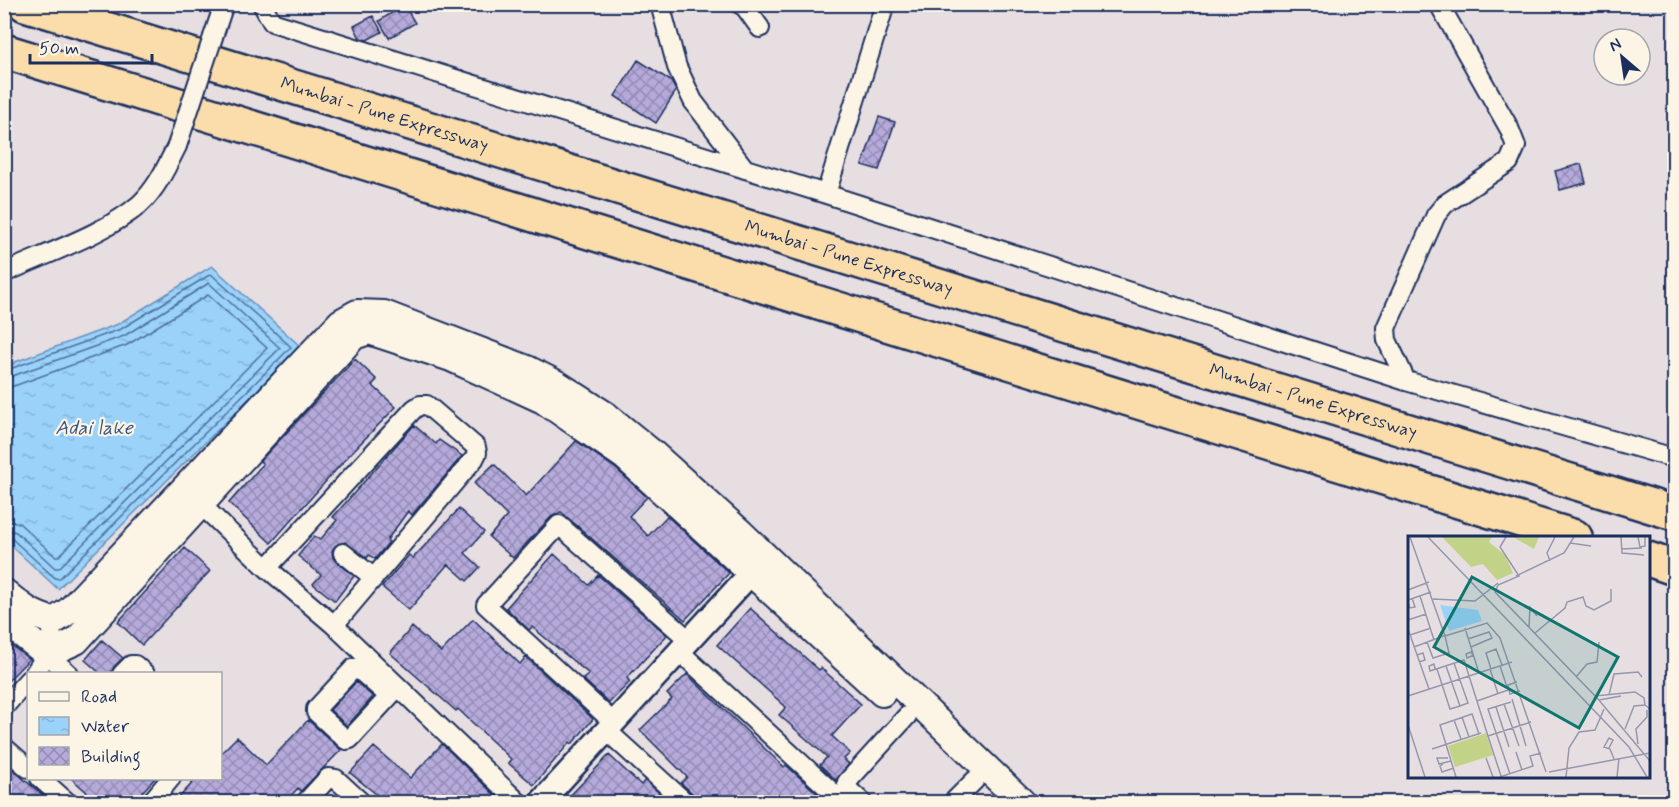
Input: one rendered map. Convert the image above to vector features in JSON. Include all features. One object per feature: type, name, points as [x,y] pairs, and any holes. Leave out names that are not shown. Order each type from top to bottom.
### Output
[{"type":"highway","name":"Mumbai - Pune Expressway","points":[[25,4],[1674,513]]},
{"type":"highway","points":[[4,51],[1572,536]]},
{"type":"highway","points":[[1649,561],[1674,568]]},
{"type":"main road","points":[[4,592],[26,611],[54,621],[70,610],[192,497],[354,336],[369,331],[451,358],[551,406],[624,456],[759,565],[1022,802]]},
{"type":"main road","points":[[5,620],[40,664],[76,640],[192,497]]},
{"type":"main road","points":[[759,565],[907,716],[998,802]]},
{"type":"street","points":[[4,273],[110,225],[141,203],[163,176],[177,146],[224,4]]},
{"type":"street","points":[[262,4],[272,22],[826,194],[1406,381],[1671,453]]},
{"type":"street","points":[[660,4],[677,67],[693,101],[745,169]]},
{"type":"street","points":[[740,4],[745,7],[760,28]]},
{"type":"street","points":[[826,194],[885,4]]},
{"type":"street","points":[[1406,381],[1387,340],[1386,328],[1436,215],[1444,204],[1509,162],[1516,146],[1509,128],[1439,4]]},
{"type":"street","points":[[267,568],[414,409],[420,405],[427,405],[476,447],[477,453],[334,625]]},
{"type":"street","points":[[192,497],[267,568],[334,625],[393,692],[518,802]]},
{"type":"street","points":[[685,802],[486,605],[559,525],[843,802]]},
{"type":"street","points":[[343,553],[374,578]]},
{"type":"street","points":[[541,802],[759,565]]},
{"type":"street","points":[[303,599],[310,593],[323,604]]},
{"type":"street","points":[[54,621],[40,664],[63,672]]},
{"type":"street","points":[[125,672],[130,665],[135,664],[143,672]]},
{"type":"street","points":[[4,707],[27,681]]},
{"type":"street","points":[[862,802],[849,790],[847,782],[907,716]]},
{"type":"street","points":[[4,747],[27,767]]},
{"type":"street","points":[[306,802],[328,778],[336,779],[361,802]]},
{"type":"street","points":[[42,780],[67,802]]},
{"type":"street","points":[[152,802],[169,780]]},
{"type":"street","points":[[953,802],[975,780]]},
{"type":"water","name":"Adai lake","points":[[212,266],[301,347],[58,589],[5,540],[4,366],[118,324]]},
{"type":"building","points":[[404,5],[415,23],[389,38],[379,21]]},
{"type":"building","points":[[373,16],[382,32],[367,40],[360,38],[354,26]]},
{"type":"building","points":[[638,60],[671,81],[676,91],[656,123],[615,96]]},
{"type":"building","points":[[879,117],[895,122],[879,170],[862,165]]},
{"type":"building","points":[[1581,164],[1586,183],[1560,190],[1555,171]]},
{"type":"building","points":[[355,359],[377,380],[372,385],[396,407],[352,452],[271,543],[229,503],[263,464],[260,461]]},
{"type":"building","points":[[414,425],[436,444],[439,440],[462,456],[412,515],[408,511],[387,540],[389,542],[375,559],[369,555],[367,558],[345,542],[335,546],[332,551],[333,558],[354,576],[335,601],[313,584],[321,575],[298,556],[314,536],[320,540],[337,520],[333,517]]},
{"type":"building","points":[[576,441],[615,468],[647,497],[629,516],[648,536],[667,516],[729,573],[685,620],[561,512],[551,517],[513,558],[489,537],[507,516],[474,483],[494,464],[526,496]]},
{"type":"building","points":[[459,509],[484,532],[465,553],[480,567],[467,581],[448,564],[409,610],[382,587],[409,555],[413,558]]},
{"type":"building","points":[[185,548],[210,571],[142,645],[118,622]]},
{"type":"building","points":[[554,554],[589,585],[598,575],[667,635],[627,678],[630,682],[609,703],[583,679],[589,674],[532,627],[529,630],[506,608]]},
{"type":"building","points":[[750,608],[861,704],[832,736],[850,753],[844,759],[849,764],[836,780],[820,765],[827,757],[779,715],[786,707],[717,645]]},
{"type":"building","points":[[473,619],[520,664],[526,657],[593,719],[572,744],[570,742],[534,785],[508,763],[511,759],[458,709],[456,711],[390,653],[412,627],[441,652]]},
{"type":"building","points":[[4,640],[29,659],[4,685]]},
{"type":"building","points":[[102,640],[123,658],[112,672],[99,672],[85,660]]},
{"type":"building","points":[[687,674],[784,767],[786,765],[822,798],[817,802],[696,802],[693,794],[681,783],[687,777],[640,730],[672,699],[667,694]]},
{"type":"building","points":[[356,682],[373,697],[347,726],[330,710]]},
{"type":"building","points":[[308,720],[341,750],[301,791],[298,788],[285,802],[175,802],[195,780],[222,780],[222,752],[237,737],[266,765]]},
{"type":"building","points":[[442,744],[502,802],[386,802],[350,773],[374,747],[410,778]]},
{"type":"building","points":[[609,755],[641,785],[645,780],[669,802],[564,802]]},
{"type":"building","points":[[4,762],[32,786],[51,802],[4,802]]},
{"type":"building","points":[[73,780],[153,780],[133,802],[98,802]]}]
